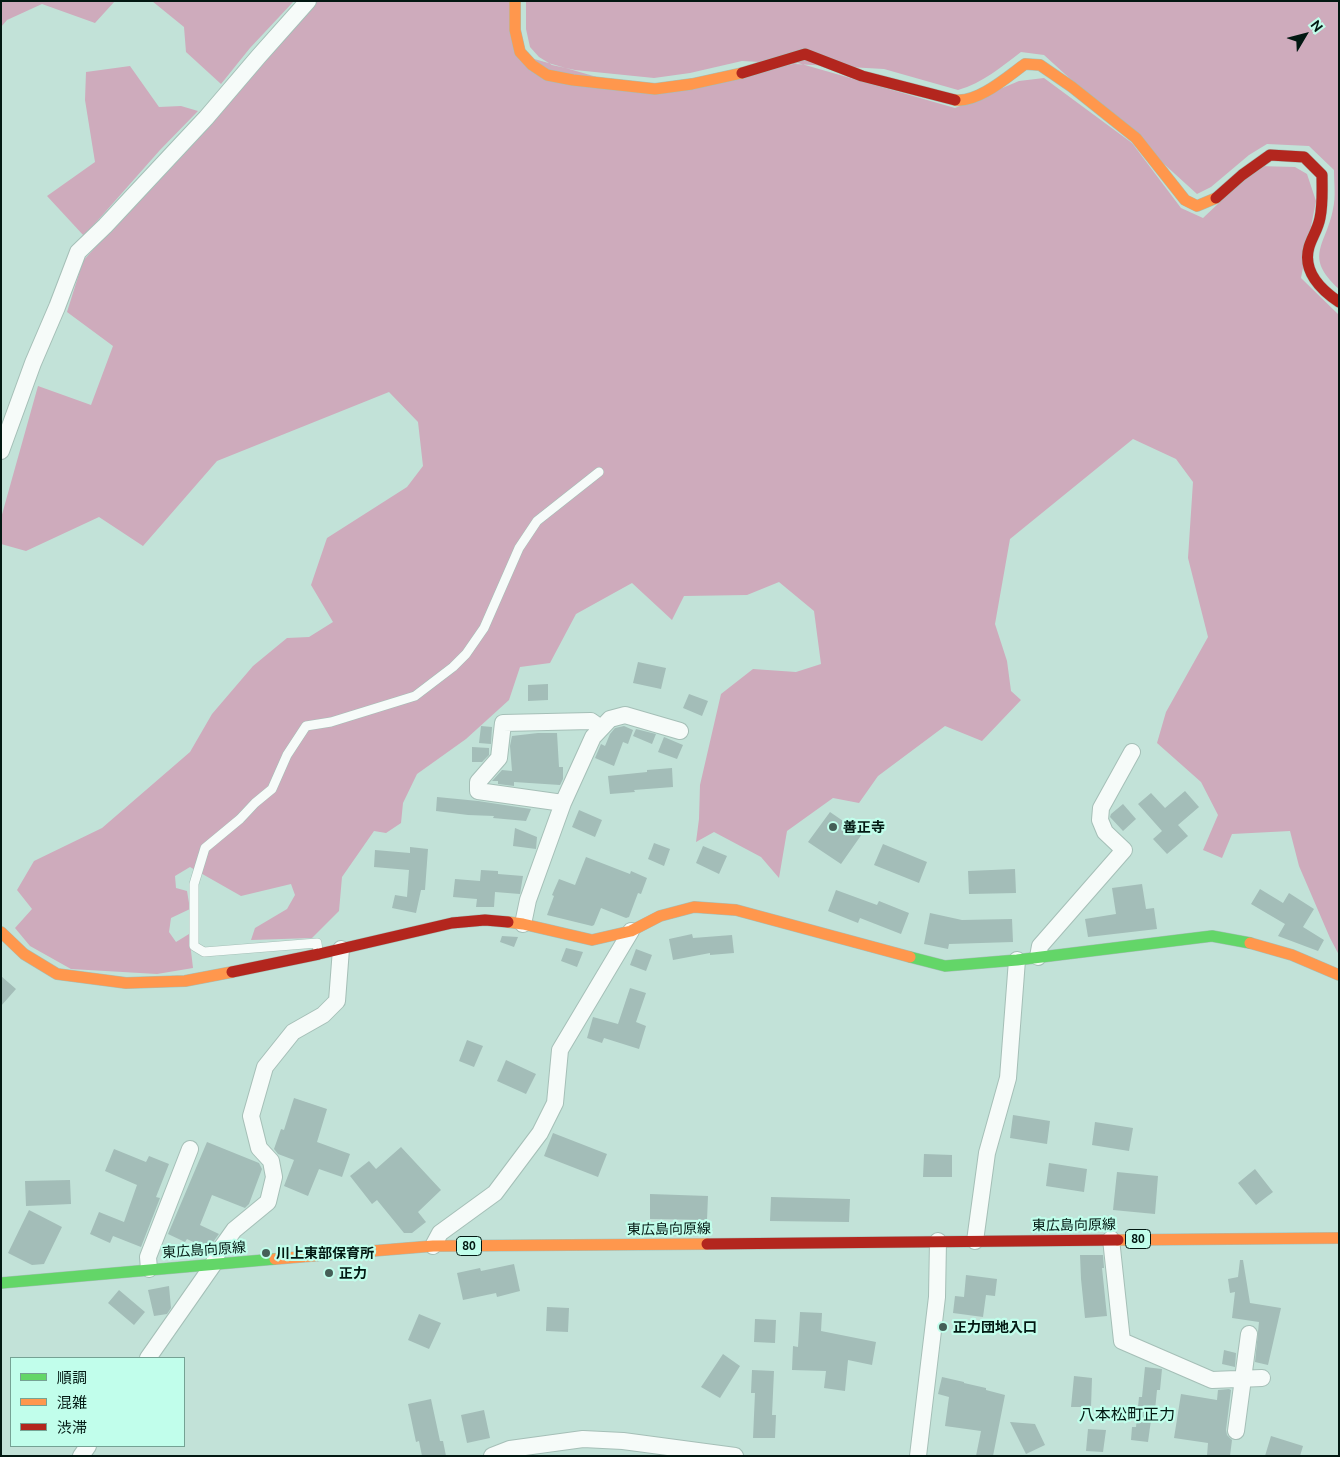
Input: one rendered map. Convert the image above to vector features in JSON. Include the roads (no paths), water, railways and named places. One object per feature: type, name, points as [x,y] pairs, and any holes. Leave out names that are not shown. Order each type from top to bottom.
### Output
[{"type":"street","points":[[1,451],[33,363],[78,252],[105,226],[206,118],[308,1]]},
{"type":"street","points":[[515,1],[516,30],[520,52],[532,65],[547,75],[574,80],[655,89],[692,84],[727,76],[805,54],[862,76],[958,101],[974,97],[991,89],[1025,64],[1040,65],[1072,87],[1136,138],[1185,200],[1197,206],[1218,197],[1242,175],[1270,155],[1304,157],[1322,175],[1322,207],[1318,226],[1307,252],[1310,270],[1317,284],[1339,302]]},
{"type":"street","points":[[522,924],[528,900],[563,803],[593,737],[610,720],[625,715],[680,731]]},
{"type":"street","points":[[563,803],[478,791],[478,782],[499,758],[503,723],[591,721],[601,728]]},
{"type":"street","points":[[1038,956],[1040,946],[1124,850],[1105,832],[1100,820],[1101,808],[1132,752]]},
{"type":"street","points":[[1,932],[24,954],[57,974],[126,984],[186,981],[452,924],[485,920],[522,924],[592,940],[631,931],[660,916],[694,907],[736,910],[945,966],[1017,960],[1212,936],[1235,938],[1269,946],[1339,975]]},
{"type":"street","points":[[433,1246],[440,1233],[495,1193],[540,1133],[555,1103],[560,1050],[631,931]]},
{"type":"street","points":[[149,1357],[213,1265],[234,1230],[268,1202],[274,1177],[271,1161],[259,1148],[251,1116],[265,1068],[293,1032],[323,1015],[337,1001],[341,949]]},
{"type":"street","points":[[976,1241],[987,1152],[1008,1078],[1017,960]]},
{"type":"street","points":[[149,1269],[148,1257],[190,1149]]},
{"type":"street","name":"東広島向原線","points":[[1,1283],[433,1246],[1339,1238]]},
{"type":"street","points":[[1111,1240],[1122,1341],[1212,1380],[1262,1378]]},
{"type":"street","points":[[918,1456],[938,1297],[938,1241]]},
{"type":"street","points":[[1236,1431],[1249,1334]]},
{"type":"street","points":[[492,1456],[510,1449],[583,1439],[623,1440],[735,1456]]},
{"type":"lane","points":[[319,954],[317,943],[204,952],[194,946],[194,884],[205,848],[272,789],[287,755],[306,726],[331,722],[358,712],[415,696],[453,667],[466,654],[484,628],[519,548],[537,521],[599,472]]},
{"type":"place","name":"善正寺","points":[[833,827]]},
{"type":"place","name":"川上東部保育所","points":[[266,1253]]},
{"type":"place","name":"正力","points":[[329,1273]]},
{"type":"place","name":"正力団地入口","points":[[943,1327]]},
{"type":"district","name":"八本松町正力","points":[[1127,1415]]}]
